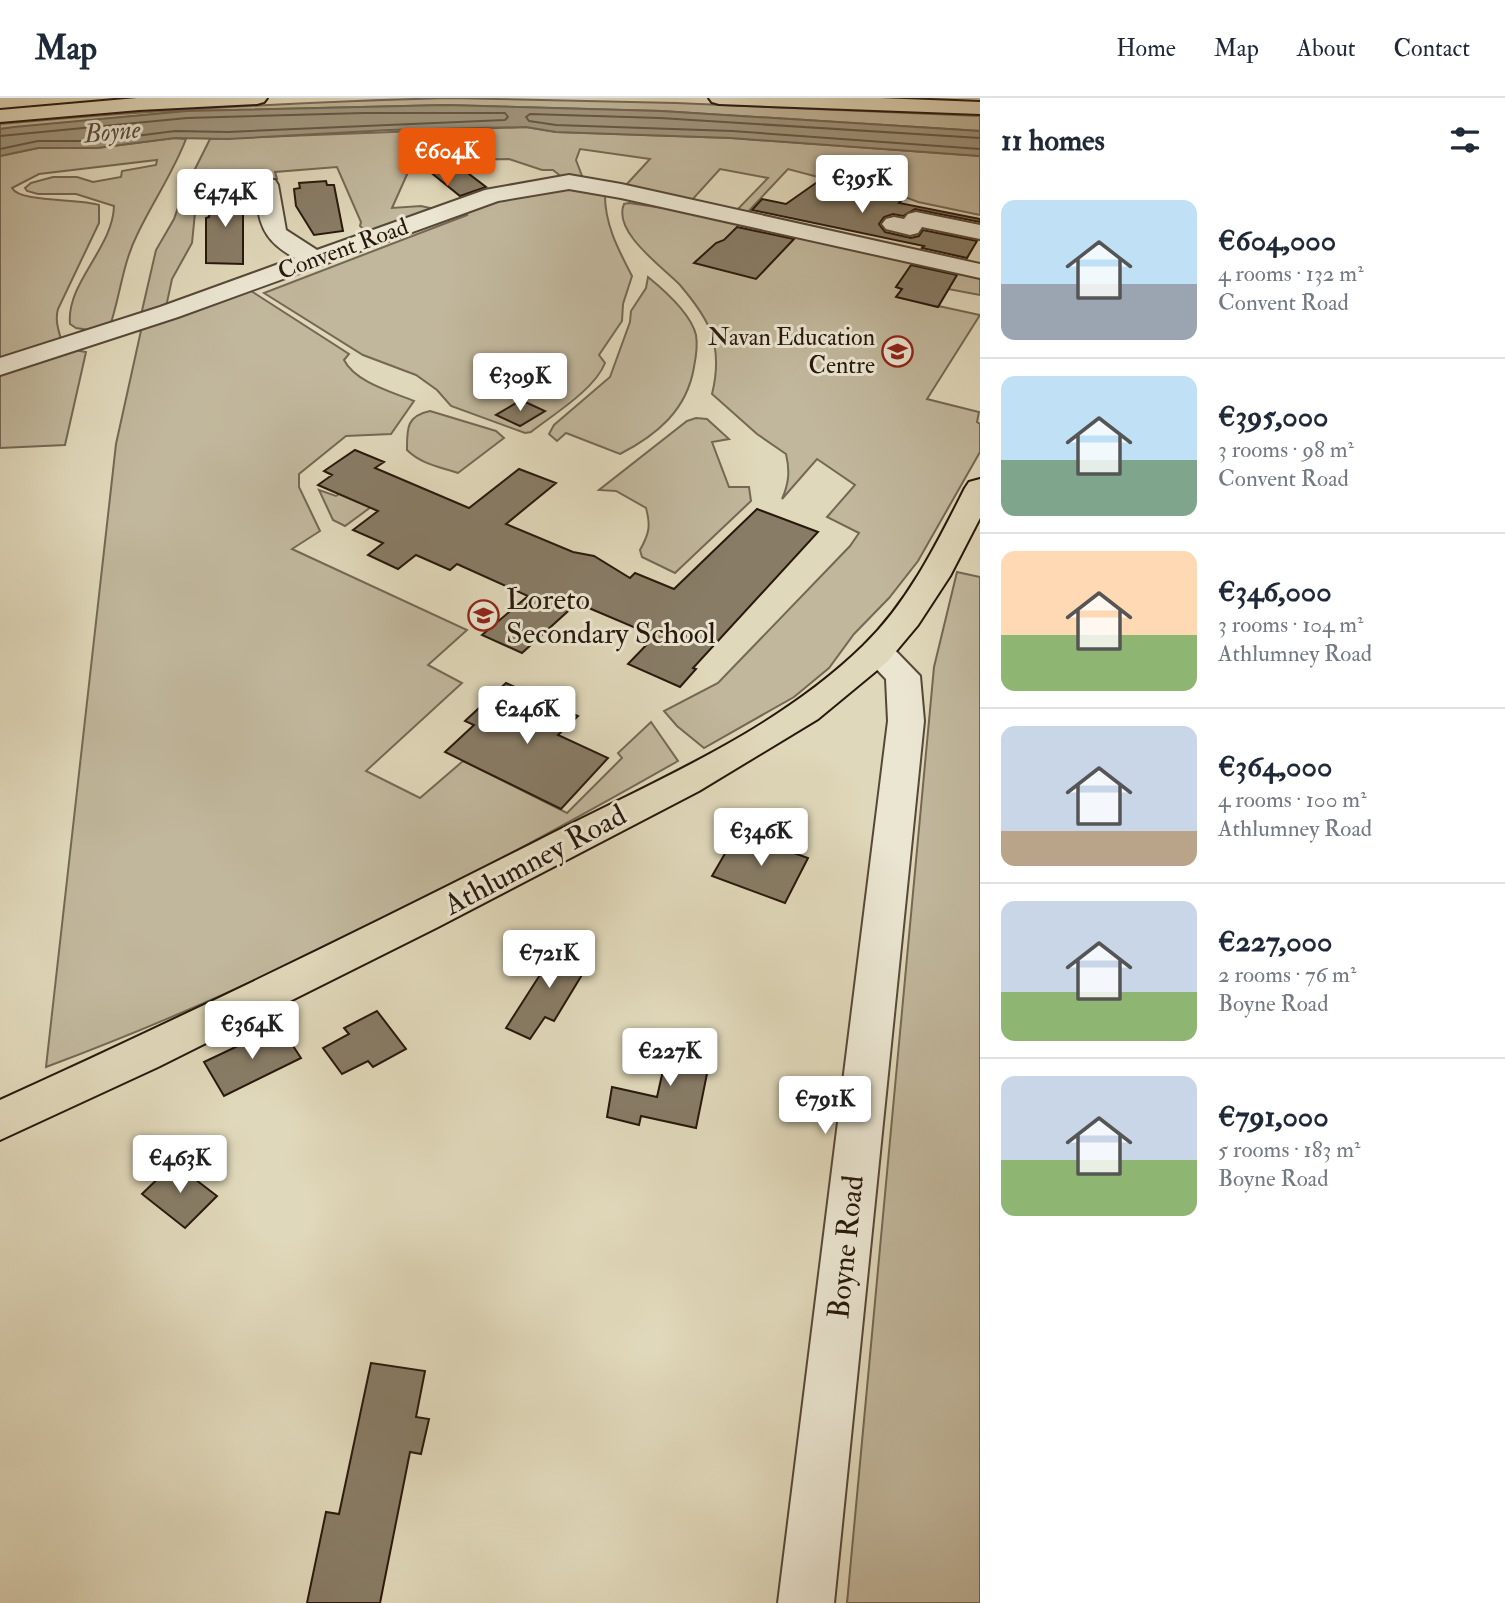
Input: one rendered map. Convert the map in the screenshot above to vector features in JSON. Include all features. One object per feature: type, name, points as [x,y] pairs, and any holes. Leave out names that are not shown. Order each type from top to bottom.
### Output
[{"type":"main road","points":[[0,116],[139,104],[257,98]]},
{"type":"main road","points":[[719,98],[980,108]]},
{"type":"main road","name":"Athlumney Road","points":[[0,1121],[354,954],[708,769],[824,699],[877,652],[923,591],[980,488]]},
{"type":"street","name":"Convent Road","points":[[0,367],[169,312],[493,195],[569,183],[634,194],[980,271]]},
{"type":"street","points":[[267,185],[272,232],[314,259]]},
{"type":"street","points":[[894,224],[910,228],[916,219],[980,232]]},
{"type":"street","name":"Boyne Road","points":[[806,1603],[906,721],[903,676],[877,652]]},
{"type":"shaded area","points":[[449,98],[676,103],[980,116],[980,131],[661,111],[446,105],[187,111],[0,129],[0,124],[168,111]]},
{"type":"shaded area","points":[[526,127],[556,132],[731,138],[980,156],[980,215],[788,169],[744,216],[734,213],[768,178],[720,169],[692,200],[626,185],[650,159],[580,149],[576,160],[582,176],[563,178],[553,170],[542,170],[509,159],[413,161],[392,208],[421,206],[439,210],[371,235],[360,226],[361,222],[337,167],[275,172],[277,179],[250,182],[247,171],[193,173],[210,139]]},
{"type":"shaded area","points":[[174,138],[186,139],[132,246],[109,329],[89,330],[70,324],[75,294],[106,236],[114,206],[76,194],[38,194],[25,188],[31,183],[53,177],[77,177],[93,182],[121,177],[122,171],[156,165],[157,160],[39,174],[12,188],[26,196],[99,205],[99,223],[58,309],[61,339],[0,362],[0,156],[38,148],[97,148]]},
{"type":"shaded area","points":[[208,183],[195,213],[192,243],[172,279],[166,307],[141,315],[156,250],[174,219],[186,184]]},
{"type":"shaded area","points":[[571,187],[605,192],[609,225],[632,276],[623,304],[622,321],[599,355],[605,363],[600,373],[573,400],[531,432],[525,433],[451,406],[437,390],[416,375],[363,355],[264,293],[467,215],[464,212],[496,201]]},
{"type":"shaded area","points":[[624,204],[670,209],[980,277],[980,295],[901,280],[896,287],[902,289],[897,297],[980,315],[927,399],[979,412],[977,422],[980,424],[980,452],[918,561],[889,598],[854,634],[829,668],[794,697],[704,748],[677,726],[664,711],[718,683],[850,546],[859,533],[827,517],[855,485],[817,459],[782,499],[788,477],[786,454],[757,434],[712,394],[716,370],[715,354],[713,338],[707,324],[680,285],[632,237],[622,215]]},
{"type":"shaded area","points":[[648,277],[683,311],[696,335],[695,363],[685,396],[658,429],[620,454],[566,433],[557,441],[549,434],[554,425],[610,377],[630,322],[631,311],[646,288]]},
{"type":"shaded area","points":[[248,289],[349,354],[344,360],[356,374],[414,401],[391,434],[346,436],[299,474],[299,487],[320,531],[292,549],[467,630],[428,665],[462,683],[366,771],[420,798],[463,761],[567,813],[622,758],[618,753],[651,722],[678,761],[524,846],[368,927],[209,1001],[46,1067],[116,444],[142,326]]},
{"type":"shaded area","points":[[74,350],[86,352],[65,445],[0,448],[0,373]]},
{"type":"shaded area","points":[[430,411],[496,431],[504,438],[458,473],[431,464],[418,459],[407,450],[407,436],[412,420]]},
{"type":"shaded area","points":[[707,419],[729,439],[712,442],[729,487],[749,487],[751,501],[675,573],[642,557],[640,550],[649,525],[646,508],[616,491],[599,490],[687,421]]},
{"type":"shaded area","points":[[354,484],[386,496],[345,526],[333,520],[319,490],[336,496]]},
{"type":"shaded area","points":[[957,572],[980,577],[980,1603],[847,1603],[934,667]]},
{"type":"water","name":"Boyne","points":[[446,105],[661,111],[980,131],[980,156],[731,138],[556,132],[526,127],[389,130],[228,139],[175,138],[97,148],[38,148],[0,156],[0,129],[14,127],[187,111]]},
{"type":"building","points":[[456,164],[486,187],[460,196],[429,171]]},
{"type":"building","points":[[823,178],[901,201],[899,203],[980,219],[980,222],[915,209],[903,216],[893,214],[884,217],[879,224],[885,232],[911,238],[919,236],[923,230],[977,241],[967,258],[922,248],[924,246],[752,210],[762,199],[786,204]]},
{"type":"building","points":[[326,181],[327,185],[334,185],[343,231],[314,235],[296,206],[294,189],[300,188],[299,183]]},
{"type":"building","points":[[237,190],[236,195],[243,195],[243,264],[206,263],[206,218],[209,217],[213,191]]},
{"type":"building","points":[[737,227],[794,239],[756,279],[694,263]]},
{"type":"building","points":[[911,265],[957,275],[938,307],[896,297],[902,289],[896,287]]},
{"type":"building","points":[[521,400],[545,411],[520,426],[496,415]]},
{"type":"building","points":[[355,450],[384,462],[375,468],[469,508],[519,469],[556,483],[506,524],[573,552],[594,556],[630,578],[635,573],[674,589],[757,509],[818,532],[693,668],[696,669],[680,687],[628,664],[655,636],[577,603],[522,653],[482,635],[528,596],[457,564],[450,570],[416,555],[398,569],[368,555],[383,543],[353,530],[378,511],[318,485],[332,475],[324,471]]},
{"type":"building","points":[[506,683],[578,716],[558,735],[608,758],[561,809],[445,752],[474,725],[465,721]]},
{"type":"building","points":[[746,836],[808,858],[785,903],[712,876],[734,838],[743,842]]},
{"type":"building","points":[[550,943],[591,960],[554,1021],[545,1017],[530,1039],[506,1028],[545,967],[537,963]]},
{"type":"building","points":[[377,1011],[406,1049],[373,1067],[368,1061],[342,1074],[323,1048],[349,1034],[344,1028]]},
{"type":"building","points":[[280,1026],[301,1058],[224,1096],[204,1062]]},
{"type":"building","points":[[671,1035],[713,1044],[696,1128],[641,1116],[639,1125],[607,1117],[612,1087],[657,1097]]},
{"type":"building","points":[[174,1163],[217,1196],[185,1228],[142,1194]]},
{"type":"building","points":[[371,1363],[425,1371],[416,1417],[429,1419],[421,1454],[410,1452],[380,1603],[307,1603],[326,1512],[339,1514]]},
{"type":"place","name":"Navan Education Centre","points":[[898,351]]},
{"type":"place","name":"Loreto Secondary School","points":[[483,616]]}]
